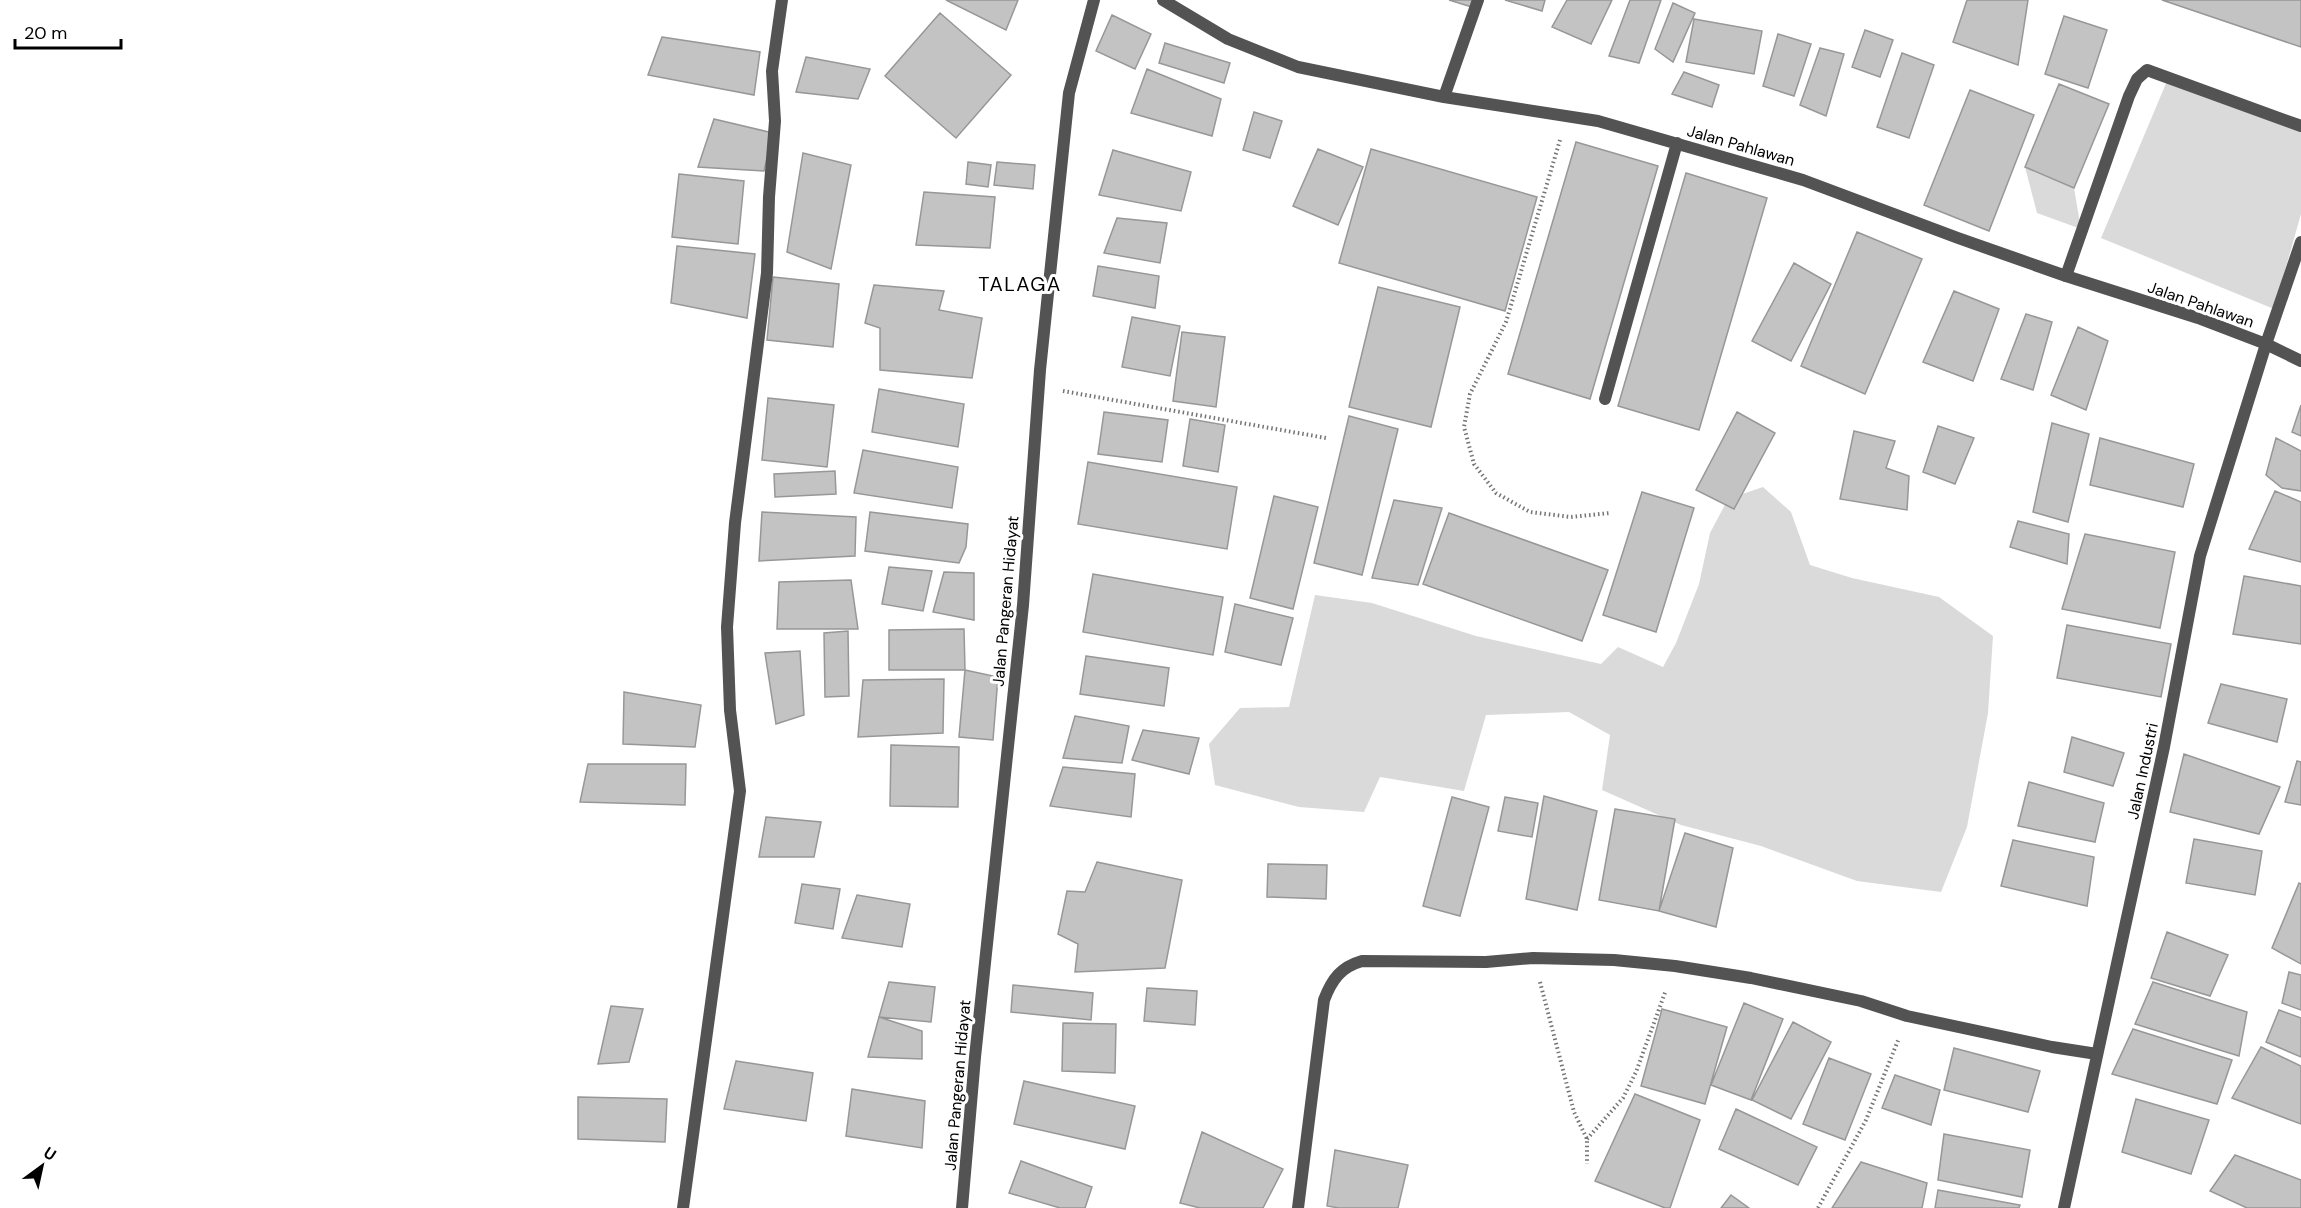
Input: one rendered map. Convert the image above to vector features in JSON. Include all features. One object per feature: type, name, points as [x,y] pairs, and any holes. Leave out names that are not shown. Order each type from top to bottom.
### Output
[{"type":"street","points":[[683,1208],[740,791],[730,710],[728,627],[735,523],[767,273],[769,197],[775,121],[772,71],[782,0]]},
{"type":"street","name":"Jalan Pangeran Hidayat","points":[[962,1208],[978,1022],[1023,605],[1039,386],[1069,93],[1094,0]]},
{"type":"street","name":"Jalan Pahlawan","points":[[1163,0],[1228,39],[1298,67],[1444,98],[1598,121],[1677,143],[1803,180],[2066,276],[2198,318],[2266,344],[2301,361]]},
{"type":"street","points":[[1444,98],[1478,0]]},
{"type":"street","points":[[2066,276],[2129,96],[2137,79],[2147,69],[2301,126]]},
{"type":"street","points":[[1605,399],[1677,143]]},
{"type":"street","name":"Jalan Industri","points":[[2064,1208],[2164,747],[2200,556],[2266,344],[2301,242]]},
{"type":"street","points":[[1298,1208],[1324,1000],[1337,975],[1349,965],[1362,962],[1486,962],[1533,958],[1614,960],[1675,966],[1751,978],[1861,1001],[1907,1016],[2052,1047],[2097,1054]]},
{"type":"path","points":[[1567,116],[1506,322],[1470,394],[1464,427],[1474,464],[1496,493],[1530,512],[1571,517],[1610,513]]},
{"type":"path","points":[[1039,386],[1326,438]]},
{"type":"path","points":[[1533,958],[1574,1112],[1587,1139],[1587,1164]]},
{"type":"path","points":[[1587,1139],[1623,1098],[1636,1072],[1675,966]]},
{"type":"path","points":[[1818,1208],[1866,1120],[1907,1016]]},
{"type":"shaded area","points":[[2167,81],[2301,128],[2301,214],[2274,309],[2101,238]]},
{"type":"shaded area","points":[[2025,167],[2074,188],[2081,229],[2037,213]]},
{"type":"shaded area","points":[[1763,487],[1791,512],[1810,565],[1852,578],[1939,597],[1993,636],[1988,713],[1967,827],[1941,892],[1857,881],[1761,846],[1681,825],[1602,790],[1610,735],[1569,712],[1486,715],[1464,791],[1380,777],[1364,812],[1299,807],[1215,785],[1209,744],[1240,708],[1289,707],[1315,595],[1372,603],[1476,636],[1601,664],[1618,647],[1663,667],[1676,643],[1699,584],[1710,533],[1728,499]]},
{"type":"building","points":[[946,0],[1018,0],[1006,30]]},
{"type":"building","points":[[1449,0],[1477,0],[1475,8]]},
{"type":"building","points":[[1505,0],[1545,0],[1542,11]]},
{"type":"building","points":[[1567,0],[1612,0],[1591,44],[1552,27]]},
{"type":"building","points":[[1630,0],[1661,0],[1639,63],[1609,56]]},
{"type":"building","points":[[1967,0],[2028,0],[2018,65],[1953,42]]},
{"type":"building","points":[[2162,0],[2301,0],[2301,47]]},
{"type":"building","points":[[1673,3],[1695,13],[1673,62],[1655,49]]},
{"type":"building","points":[[940,13],[1011,75],[956,138],[885,76]]},
{"type":"building","points":[[1112,15],[1151,34],[1135,69],[1096,51]]},
{"type":"building","points":[[2064,16],[2107,30],[2088,88],[2045,74]]},
{"type":"building","points":[[1694,19],[1762,31],[1754,74],[1686,62]]},
{"type":"building","points":[[1865,30],[1893,40],[1880,77],[1852,67]]},
{"type":"building","points":[[1778,34],[1811,44],[1794,96],[1763,86]]},
{"type":"building","points":[[662,37],[760,52],[754,95],[648,75]]},
{"type":"building","points":[[1165,43],[1230,63],[1224,83],[1159,63]]},
{"type":"building","points":[[1820,48],[1844,54],[1826,116],[1800,105]]},
{"type":"building","points":[[1902,53],[1934,65],[1909,138],[1877,127]]},
{"type":"building","points":[[806,57],[870,69],[858,99],[796,92]]},
{"type":"building","points":[[1147,69],[1221,99],[1212,136],[1131,113]]},
{"type":"building","points":[[1684,72],[1719,85],[1712,107],[1672,94]]},
{"type":"building","points":[[2059,84],[2109,104],[2074,188],[2025,167]]},
{"type":"building","points":[[1970,90],[2034,115],[1989,231],[1924,205]]},
{"type":"building","points":[[1254,112],[1282,121],[1270,158],[1243,150]]},
{"type":"building","points":[[714,119],[773,133],[764,171],[698,167]]},
{"type":"building","points":[[1576,142],[1658,166],[1590,399],[1508,374]]},
{"type":"building","points":[[1318,149],[1363,167],[1338,225],[1293,206]]},
{"type":"building","points":[[1371,149],[1537,197],[1505,311],[1339,263]]},
{"type":"building","points":[[1113,150],[1191,172],[1181,211],[1099,195]]},
{"type":"building","points":[[803,153],[851,165],[831,269],[787,252]]},
{"type":"building","points":[[968,162],[991,165],[988,187],[966,184]]},
{"type":"building","points":[[997,162],[1035,165],[1033,189],[994,185]]},
{"type":"building","points":[[1686,173],[1767,198],[1699,430],[1618,406]]},
{"type":"building","points":[[679,174],[744,181],[738,244],[672,237]]},
{"type":"building","points":[[924,192],[995,197],[990,248],[916,245]]},
{"type":"building","points":[[1117,218],[1167,223],[1160,263],[1104,253]]},
{"type":"building","points":[[1857,232],[1922,259],[1865,394],[1801,366]]},
{"type":"building","points":[[677,246],[755,254],[747,318],[671,303]]},
{"type":"building","points":[[1794,263],[1831,284],[1791,361],[1752,341]]},
{"type":"building","points":[[1098,266],[1159,276],[1155,308],[1093,296]]},
{"type":"building","points":[[773,277],[839,284],[833,347],[767,340]]},
{"type":"building","points":[[874,285],[944,291],[939,310],[982,318],[972,378],[880,370],[880,328],[865,323]]},
{"type":"building","points":[[1378,287],[1460,307],[1431,427],[1349,407]]},
{"type":"building","points":[[1954,291],[1999,309],[1973,381],[1923,362]]},
{"type":"building","points":[[2026,314],[2052,322],[2033,390],[2001,379]]},
{"type":"building","points":[[1132,317],[1180,326],[1170,376],[1122,367]]},
{"type":"building","points":[[2078,327],[2108,341],[2086,410],[2051,395]]},
{"type":"building","points":[[1182,332],[1225,337],[1216,407],[1173,401]]},
{"type":"building","points":[[879,389],[964,404],[958,447],[872,432]]},
{"type":"building","points":[[768,398],[834,405],[827,467],[762,460]]},
{"type":"building","points":[[2301,405],[2301,436],[2292,432]]},
{"type":"building","points":[[1104,412],[1168,420],[1162,462],[1098,454]]},
{"type":"building","points":[[1737,412],[1775,433],[1734,509],[1696,490]]},
{"type":"building","points":[[1349,416],[1398,429],[1362,575],[1314,563]]},
{"type":"building","points":[[1190,419],[1225,425],[1218,472],[1183,466]]},
{"type":"building","points":[[2052,423],[2089,434],[2068,522],[2033,512]]},
{"type":"building","points":[[1938,426],[1974,438],[1955,484],[1923,472]]},
{"type":"building","points":[[1854,431],[1895,441],[1886,468],[1909,476],[1907,510],[1840,499]]},
{"type":"building","points":[[2100,438],[2194,464],[2183,507],[2090,485]]},
{"type":"building","points":[[2276,438],[2301,451],[2301,491],[2282,488],[2266,475]]},
{"type":"building","points":[[863,450],[958,467],[952,508],[854,493]]},
{"type":"building","points":[[1088,462],[1237,487],[1227,549],[1078,524]]},
{"type":"building","points":[[835,471],[836,494],[775,497],[774,474]]},
{"type":"building","points":[[2275,491],[2301,502],[2301,562],[2249,549]]},
{"type":"building","points":[[1642,492],[1694,508],[1656,632],[1603,615]]},
{"type":"building","points":[[1274,496],[1318,507],[1293,609],[1250,598]]},
{"type":"building","points":[[1394,500],[1442,508],[1418,585],[1372,578]]},
{"type":"building","points":[[762,512],[856,517],[855,556],[759,561]]},
{"type":"building","points":[[870,512],[968,524],[966,547],[959,563],[865,551]]},
{"type":"building","points":[[1449,513],[1608,570],[1582,641],[1423,584]]},
{"type":"building","points":[[2018,521],[2069,534],[2067,564],[2010,547]]},
{"type":"building","points":[[2085,534],[2175,552],[2160,628],[2062,609]]},
{"type":"building","points":[[889,567],[932,571],[923,611],[882,604]]},
{"type":"building","points":[[944,572],[974,573],[974,620],[933,612]]},
{"type":"building","points":[[1093,574],[1223,597],[1213,655],[1083,632]]},
{"type":"building","points":[[2244,576],[2301,586],[2301,644],[2233,634]]},
{"type":"building","points":[[851,580],[858,629],[777,629],[779,582]]},
{"type":"building","points":[[1235,604],[1293,618],[1281,665],[1225,652]]},
{"type":"building","points":[[2067,625],[2171,644],[2161,697],[2057,678]]},
{"type":"building","points":[[964,629],[965,670],[889,670],[889,630]]},
{"type":"building","points":[[848,631],[849,696],[825,697],[824,633]]},
{"type":"building","points":[[800,651],[804,715],[776,724],[765,653]]},
{"type":"building","points":[[1086,656],[1169,668],[1164,706],[1080,694]]},
{"type":"building","points":[[965,670],[998,677],[993,740],[959,737]]},
{"type":"building","points":[[944,679],[943,733],[858,737],[863,680]]},
{"type":"building","points":[[2221,684],[2287,699],[2277,742],[2208,723]]},
{"type":"building","points":[[624,692],[701,705],[695,747],[623,744]]},
{"type":"building","points":[[1075,716],[1129,726],[1122,763],[1063,758]]},
{"type":"building","points":[[1143,730],[1199,738],[1189,774],[1132,760]]},
{"type":"building","points":[[2072,737],[2124,753],[2113,786],[2064,772]]},
{"type":"building","points":[[891,745],[959,747],[958,807],[890,806]]},
{"type":"building","points":[[2184,754],[2280,787],[2259,834],[2170,812]]},
{"type":"building","points":[[2297,761],[2301,762],[2301,805],[2285,802]]},
{"type":"building","points":[[588,764],[686,764],[685,805],[580,802]]},
{"type":"building","points":[[1063,767],[1135,774],[1131,817],[1050,806]]},
{"type":"building","points":[[2029,782],[2104,803],[2095,842],[2018,826]]},
{"type":"building","points":[[1544,796],[1597,811],[1577,910],[1526,899]]},
{"type":"building","points":[[1452,797],[1489,807],[1460,916],[1423,906]]},
{"type":"building","points":[[1505,797],[1538,803],[1532,837],[1498,831]]},
{"type":"building","points":[[1615,809],[1675,819],[1659,911],[1599,900]]},
{"type":"building","points":[[766,817],[821,822],[814,857],[759,857]]},
{"type":"building","points":[[1685,833],[1733,848],[1716,927],[1659,911]]},
{"type":"building","points":[[2194,839],[2262,851],[2255,895],[2186,883]]},
{"type":"building","points":[[2013,840],[2094,857],[2087,906],[2001,886]]},
{"type":"building","points":[[1097,862],[1182,880],[1165,968],[1075,972],[1078,944],[1058,934],[1067,891],[1085,892]]},
{"type":"building","points":[[1268,864],[1327,865],[1326,899],[1267,897]]},
{"type":"building","points":[[2299,883],[2301,884],[2301,964],[2272,948]]},
{"type":"building","points":[[802,884],[840,889],[833,929],[795,923]]},
{"type":"building","points":[[857,895],[910,904],[902,947],[842,938]]},
{"type":"building","points":[[2167,932],[2228,955],[2210,996],[2151,978]]},
{"type":"building","points":[[2289,972],[2301,975],[2301,1010],[2282,1003]]},
{"type":"building","points":[[889,982],[935,987],[931,1022],[879,1017]]},
{"type":"building","points":[[2153,982],[2247,1012],[2239,1056],[2135,1024]]},
{"type":"building","points":[[1013,985],[1093,993],[1091,1020],[1011,1012]]},
{"type":"building","points":[[1147,988],[1197,991],[1195,1025],[1144,1021]]},
{"type":"building","points":[[1744,1003],[1783,1019],[1751,1100],[1711,1085]]},
{"type":"building","points":[[611,1006],[643,1009],[629,1062],[598,1064]]},
{"type":"building","points":[[1662,1009],[1727,1027],[1705,1104],[1641,1086]]},
{"type":"building","points":[[2279,1010],[2301,1018],[2301,1057],[2266,1042]]},
{"type":"building","points":[[879,1017],[922,1031],[922,1059],[868,1057]]},
{"type":"building","points":[[1793,1022],[1831,1042],[1791,1119],[1752,1100]]},
{"type":"building","points":[[1063,1023],[1116,1024],[1115,1073],[1062,1071]]},
{"type":"building","points":[[2133,1029],[2232,1060],[2217,1104],[2112,1074]]},
{"type":"building","points":[[2261,1047],[2301,1066],[2301,1124],[2232,1098]]},
{"type":"building","points":[[1954,1048],[2040,1071],[2028,1112],[1944,1090]]},
{"type":"building","points":[[1829,1058],[1871,1074],[1845,1140],[1803,1124]]},
{"type":"building","points":[[736,1061],[813,1073],[806,1121],[724,1109]]},
{"type":"building","points":[[1895,1075],[1940,1090],[1931,1125],[1882,1108]]},
{"type":"building","points":[[1024,1081],[1135,1106],[1125,1149],[1014,1124]]},
{"type":"building","points":[[852,1089],[925,1101],[922,1148],[846,1136]]},
{"type":"building","points":[[1635,1094],[1700,1120],[1670,1208],[1595,1181]]},
{"type":"building","points":[[578,1097],[667,1099],[665,1142],[578,1139]]},
{"type":"building","points":[[2136,1099],[2209,1120],[2191,1174],[2122,1152]]},
{"type":"building","points":[[1736,1109],[1817,1147],[1798,1185],[1719,1149]]},
{"type":"building","points":[[1202,1132],[1283,1169],[1263,1208],[1200,1208],[1180,1203]]},
{"type":"building","points":[[1944,1134],[2030,1150],[2022,1197],[1938,1180]]},
{"type":"building","points":[[1335,1150],[1408,1165],[1398,1208],[1327,1206]]},
{"type":"building","points":[[2235,1155],[2301,1180],[2301,1208],[2247,1208],[2210,1191]]},
{"type":"building","points":[[1021,1161],[1092,1187],[1085,1208],[1060,1208],[1009,1193]]},
{"type":"building","points":[[1861,1162],[1927,1183],[1922,1208],[1832,1208]]},
{"type":"building","points":[[1938,1190],[2020,1205],[2019,1208],[1935,1208]]},
{"type":"building","points":[[1731,1195],[1749,1208],[1721,1208]]},
{"type":"district","name":"TALAGA","points":[[1020,284]]}]
